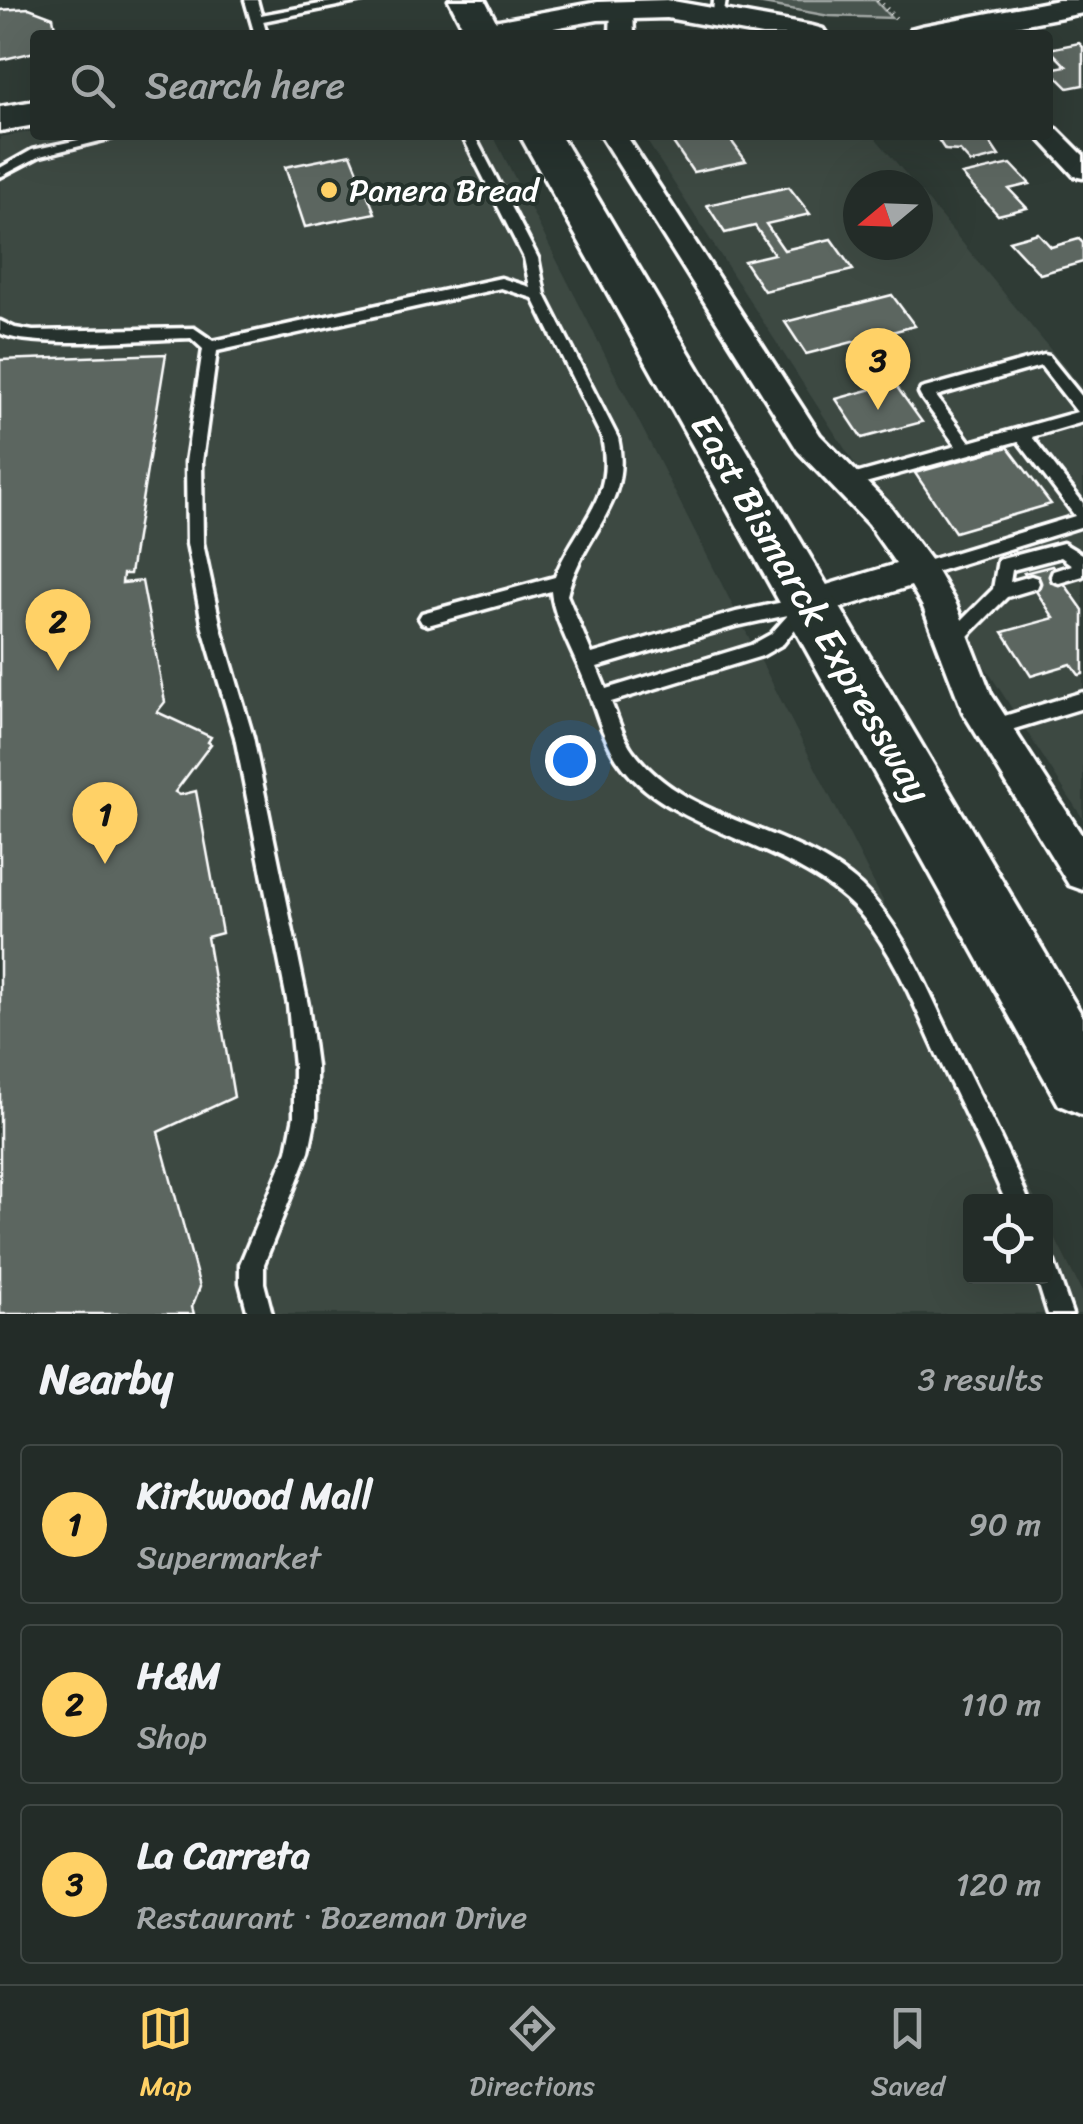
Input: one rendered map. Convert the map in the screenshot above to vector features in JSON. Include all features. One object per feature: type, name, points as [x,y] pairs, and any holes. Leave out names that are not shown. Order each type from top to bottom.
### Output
[{"type":"main road","points":[[0,119],[30,114]]},
{"type":"main road","name":"East Bismarck Expressway","points":[[543,140],[1083,1081]]},
{"type":"street","points":[[961,30],[1083,4]]},
{"type":"street","points":[[476,26],[622,22],[666,9],[720,8],[795,30]]},
{"type":"street","points":[[1053,139],[1083,170]]},
{"type":"street","points":[[616,140],[809,443],[879,516],[918,570],[953,640],[976,701],[1083,872]]},
{"type":"street","points":[[809,604],[918,570]]},
{"type":"lane","points":[[251,0],[259,30]]},
{"type":"lane","points":[[256,19],[327,3],[362,0]]},
{"type":"lane","points":[[0,172],[36,153],[95,140]]},
{"type":"lane","points":[[471,140],[531,258],[538,295],[610,438],[618,462],[614,486],[561,582],[562,608],[623,753],[646,780],[832,876],[868,907],[924,1005],[1014,1194]]},
{"type":"lane","points":[[210,347],[501,283],[538,295]]},
{"type":"lane","points":[[0,326],[12,333],[34,336],[194,333],[210,347]]},
{"type":"lane","points":[[210,347],[193,474],[195,543],[216,645],[244,737],[298,1005],[305,1066],[305,1116],[298,1151],[252,1264],[260,1314]]},
{"type":"lane","points":[[967,449],[926,393],[1044,360],[1083,408]]},
{"type":"lane","points":[[847,482],[1083,416]]},
{"type":"lane","points":[[918,570],[1083,517],[1077,498],[1020,434]]},
{"type":"lane","points":[[1001,592],[1004,565],[1063,550],[1083,566],[1059,576]]},
{"type":"lane","points":[[428,618],[561,582]]},
{"type":"lane","points":[[953,640],[1001,592],[1030,583]]},
{"type":"lane","points":[[586,663],[736,619],[809,604]]},
{"type":"lane","points":[[600,698],[756,651],[776,639],[809,604]]},
{"type":"lane","points":[[992,728],[1083,700]]},
{"type":"lane","points":[[1050,1284],[1060,1314]]},
{"type":"path","points":[[878,0],[896,19]]},
{"type":"shaded area","points":[[742,0],[875,0],[891,18],[829,16]]},
{"type":"shaded area","points":[[30,132],[30,140],[496,140],[1032,1194],[963,1194],[963,1284],[1053,1284],[1053,1234],[1083,1294],[1083,1314],[0,1314],[0,137]]},
{"type":"shaded area","points":[[646,140],[877,140],[902,170],[843,170],[843,260],[933,260],[933,207],[1083,389],[1083,819]]},
{"type":"building","points":[[29,8],[53,17],[55,30],[30,30],[30,53],[0,60],[0,10]]},
{"type":"building","points":[[1079,43],[1083,47],[1083,85],[1068,88],[1053,73],[1053,68],[1066,66],[1053,48]]},
{"type":"building","points":[[671,140],[731,140],[746,161],[693,172]]},
{"type":"building","points":[[938,140],[988,140],[999,156],[971,163],[960,151],[945,150]]},
{"type":"building","name":"Panera Bread","points":[[351,154],[375,213],[305,227],[285,167]]},
{"type":"building","points":[[1011,164],[1030,184],[1009,189],[1027,208],[998,215],[962,175]]},
{"type":"building","points":[[789,187],[810,214],[766,224],[784,250],[831,239],[853,270],[764,291],[744,261],[774,254],[755,226],[725,233],[707,205]]},
{"type":"building","points":[[1038,233],[1051,247],[1079,239],[1083,243],[1083,262],[1040,274],[1009,241]]},
{"type":"building","points":[[892,295],[915,326],[806,354],[785,322]]},
{"type":"building","points":[[166,354],[130,574],[123,574],[122,583],[142,581],[165,702],[157,712],[211,737],[211,744],[175,792],[180,795],[196,791],[222,933],[207,937],[234,1097],[158,1132],[200,1287],[192,1307],[194,1314],[0,1314],[0,360]]},
{"type":"building","points":[[894,383],[922,422],[862,438],[836,399]]},
{"type":"building","points":[[1008,447],[1051,504],[955,532],[915,473]]},
{"type":"building","points":[[1052,566],[1083,610],[1083,674],[1079,675],[1071,664],[1031,676],[1003,632],[1054,618],[1024,573]]},
{"type":"place","name":"Panera Bread","points":[[329,190]]},
{"type":"place","name":"La Carreta","points":[[878,410]]},
{"type":"place","name":"H&M","points":[[58,671]]},
{"type":"place","name":"Kirkwood Mall","points":[[105,864]]}]
